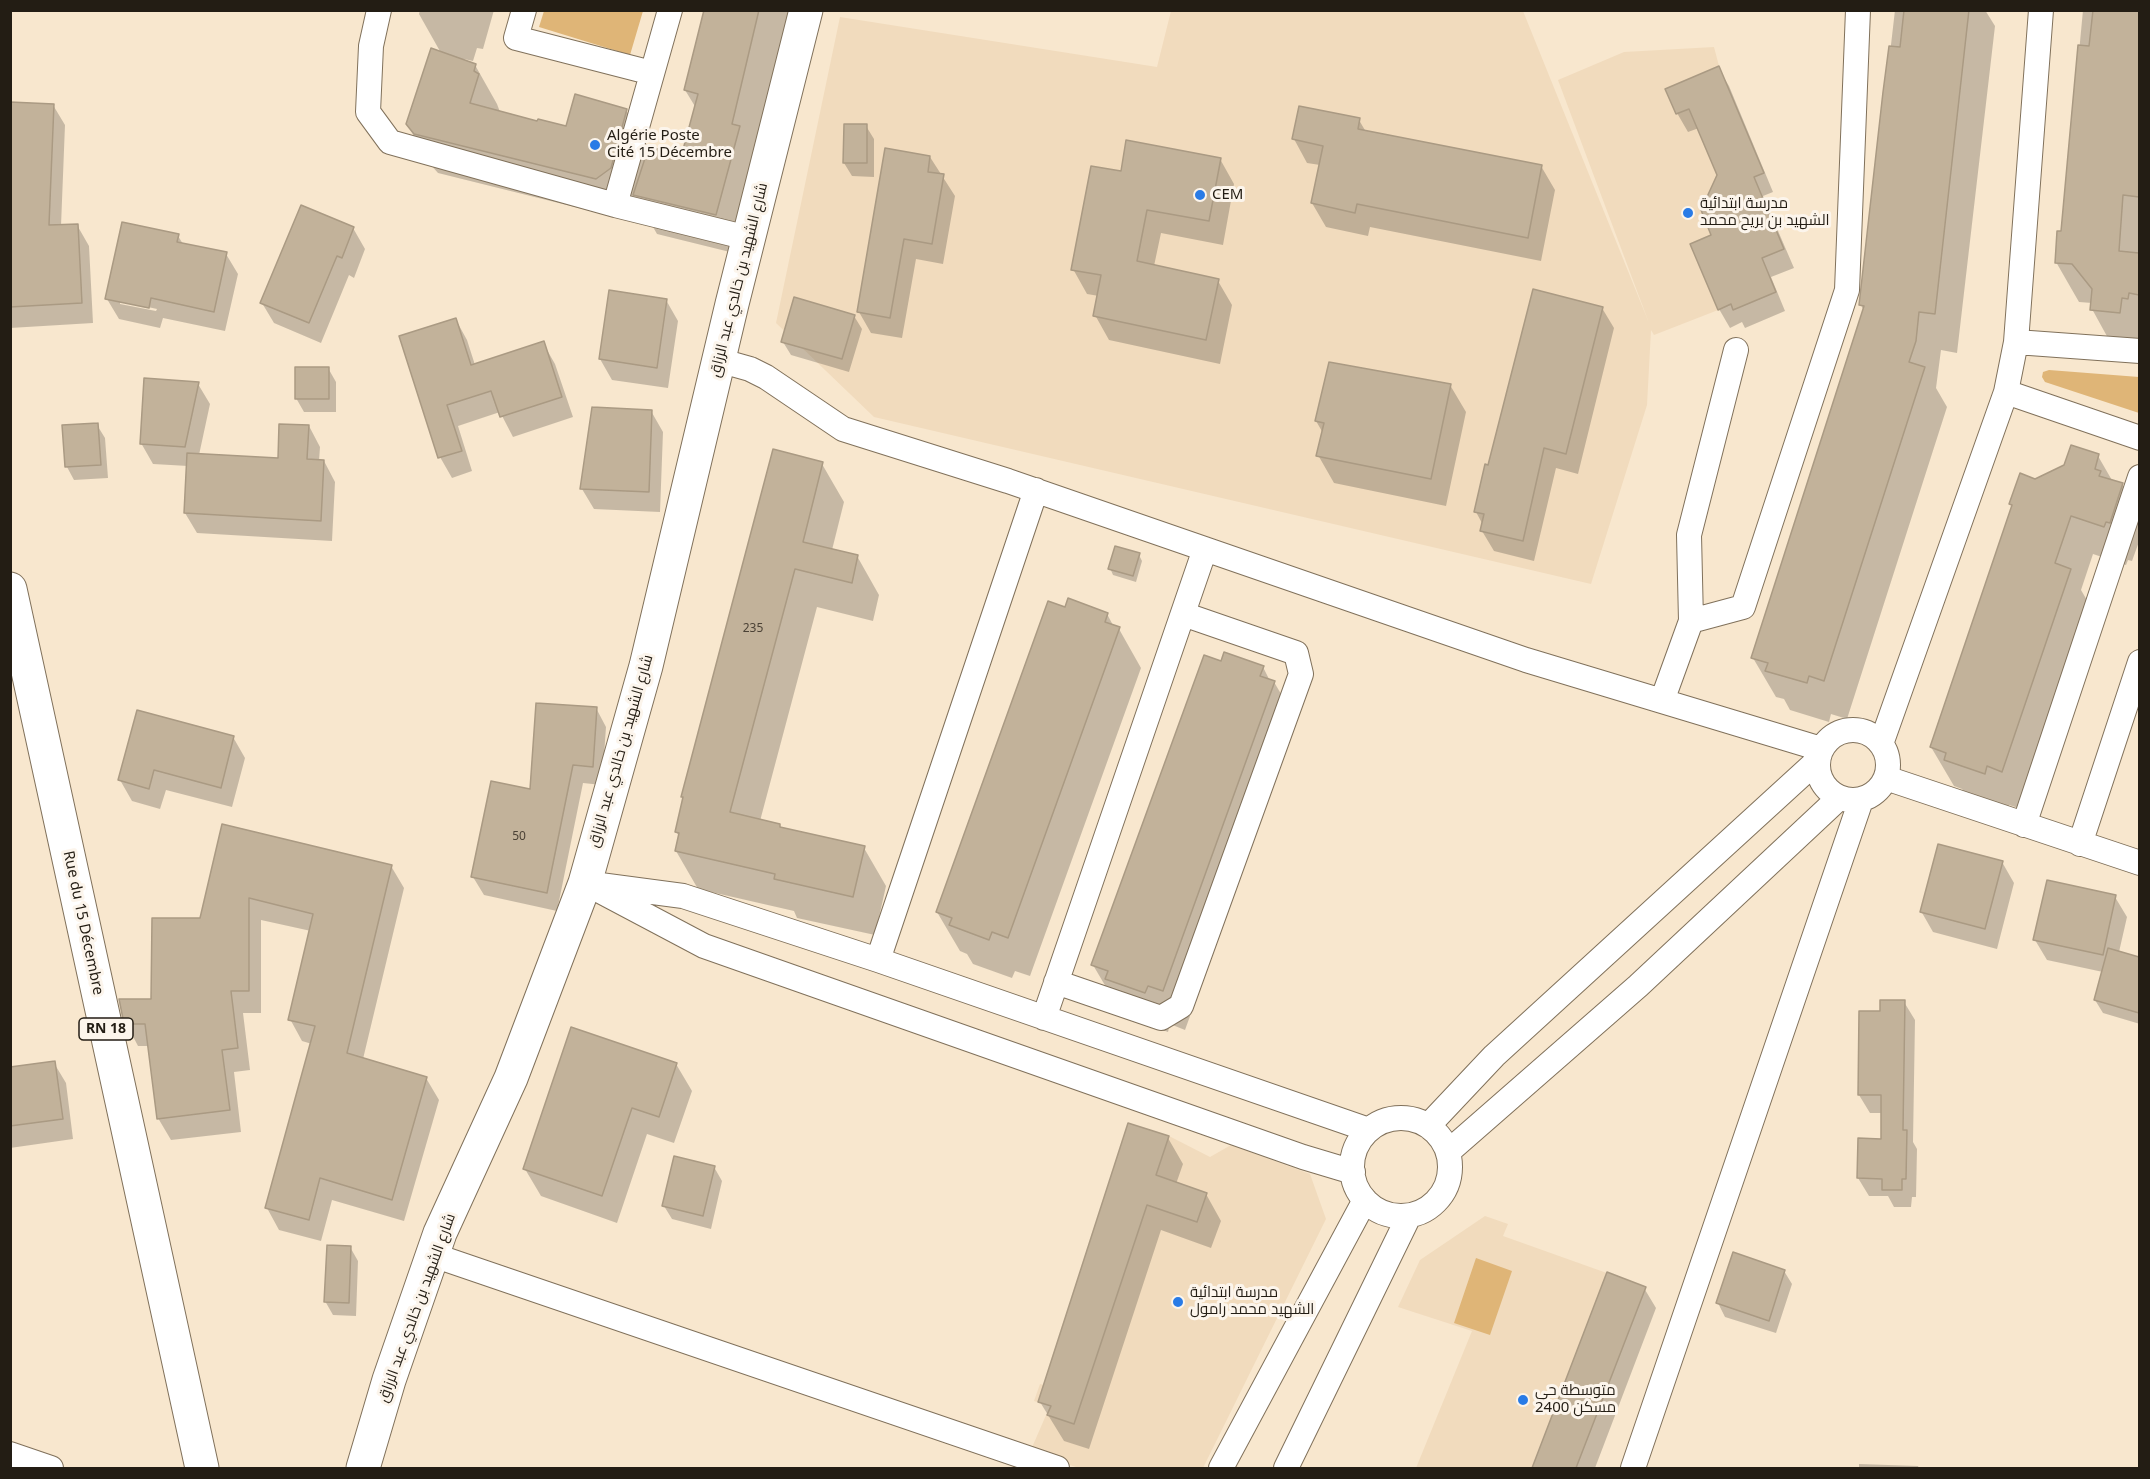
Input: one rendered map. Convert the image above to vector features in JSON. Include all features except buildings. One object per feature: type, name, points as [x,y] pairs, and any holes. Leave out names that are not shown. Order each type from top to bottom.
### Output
[{"type":"main road","name":"شارع الشهيد بن خالدي عبد الرزاق","points":[[363,1468],[389,1380],[440,1233],[511,1078],[585,883],[646,666],[718,360],[806,10]]},
{"type":"main road","name":"Rue du 15 Décembre","points":[[10,589],[202,1468]]},
{"type":"street","points":[[379,10],[370,46],[368,112],[390,142],[615,205],[748,238]]},
{"type":"street","points":[[524,10],[516,38],[652,73]]},
{"type":"street","points":[[615,205],[670,10]]},
{"type":"street","points":[[1691,621],[1743,607],[1846,290],[1858,10]]},
{"type":"street","points":[[1881,744],[2006,392],[2016,342],[2041,10]]},
{"type":"street","points":[[2016,342],[2139,351]]},
{"type":"street","points":[[1662,701],[1691,621],[1689,534],[1736,350]]},
{"type":"street","points":[[718,360],[750,369],[766,377],[843,429],[1036,490],[1526,660],[1662,701],[1819,755]]},
{"type":"street","points":[[2006,392],[2139,438]]},
{"type":"street","points":[[2024,825],[2139,477]]},
{"type":"street","points":[[878,960],[1036,490]]},
{"type":"street","points":[[1044,1018],[1205,549]]},
{"type":"street","points":[[1056,982],[1161,1018],[1181,1006],[1301,674],[1296,653],[1183,614]]},
{"type":"street","points":[[2080,844],[2139,662]]},
{"type":"street","points":[[1428,1126],[1494,1056],[1819,755],[1828,740],[1850,729],[1872,736],[1881,744],[1887,761],[1886,778],[1872,795],[1850,799],[1829,792],[1818,772],[1819,755]]},
{"type":"street","points":[[1886,778],[2139,863]]},
{"type":"street","points":[[1448,1152],[1850,799]]},
{"type":"street","points":[[1633,1468],[1850,799]]},
{"type":"street","points":[[585,883],[684,896],[878,960],[1369,1130]]},
{"type":"street","points":[[585,883],[704,946],[1303,1157],[1353,1172]]},
{"type":"street","points":[[1397,1118],[1413,1119],[1428,1126],[1441,1137],[1448,1152],[1450,1169],[1447,1185],[1438,1200],[1425,1210],[1409,1216],[1392,1215],[1378,1210],[1365,1200],[1357,1187],[1353,1172],[1353,1156],[1359,1142],[1369,1130],[1382,1121],[1397,1118]]},
{"type":"street","points":[[1221,1468],[1365,1200]]},
{"type":"street","points":[[1286,1468],[1409,1216]]},
{"type":"street","points":[[433,1255],[1057,1468]]},
{"type":"street","points":[[10,1454],[51,1468]]},
{"type":"shaded area","points":[[544,11],[643,11],[630,55],[539,27]]},
{"type":"shaded area","name":"CEM","points":[[1171,11],[1523,11],[1649,323],[1558,80],[1624,52],[1714,47],[1719,66],[1764,173],[1754,177],[1784,249],[1762,258],[1776,292],[1733,310],[1731,305],[1654,335],[1651,330],[1647,405],[1591,584],[874,417],[776,323],[840,17],[1157,67]]},
{"type":"shaded area","points":[[2049,370],[2139,377],[2139,413],[2045,382],[2042,377],[2043,372]]},
{"type":"shaded area","name":"مدرسة ابتدائية الشهيد محمد رامول","points":[[1169,1136],[1210,1157],[1231,1145],[1310,1174],[1326,1219],[1203,1468],[1079,1468],[1030,1452],[1050,1406],[1034,1401],[1040,1384],[1044,1385]]},
{"type":"shaded area","name":"متوسطة حي 2400 مسكن","points":[[1485,1216],[1508,1224],[1503,1236],[1646,1287],[1576,1468],[1416,1468],[1472,1331],[1398,1307],[1420,1260]]},
{"type":"shaded area","points":[[1476,1258],[1512,1271],[1490,1335],[1454,1323]]},
{"type":"place","name":"Algérie Poste Cité 15 Décembre","points":[[595,145]]},
{"type":"place","name":"CEM","points":[[1200,195]]},
{"type":"place","name":"مدرسة ابتدائية الشهيد بن بريح محمد","points":[[1688,213]]},
{"type":"place","name":"مدرسة ابتدائية الشهيد محمد رامول","points":[[1178,1302]]},
{"type":"place","name":"متوسطة حي 2400 مسكن","points":[[1523,1400]]}]
